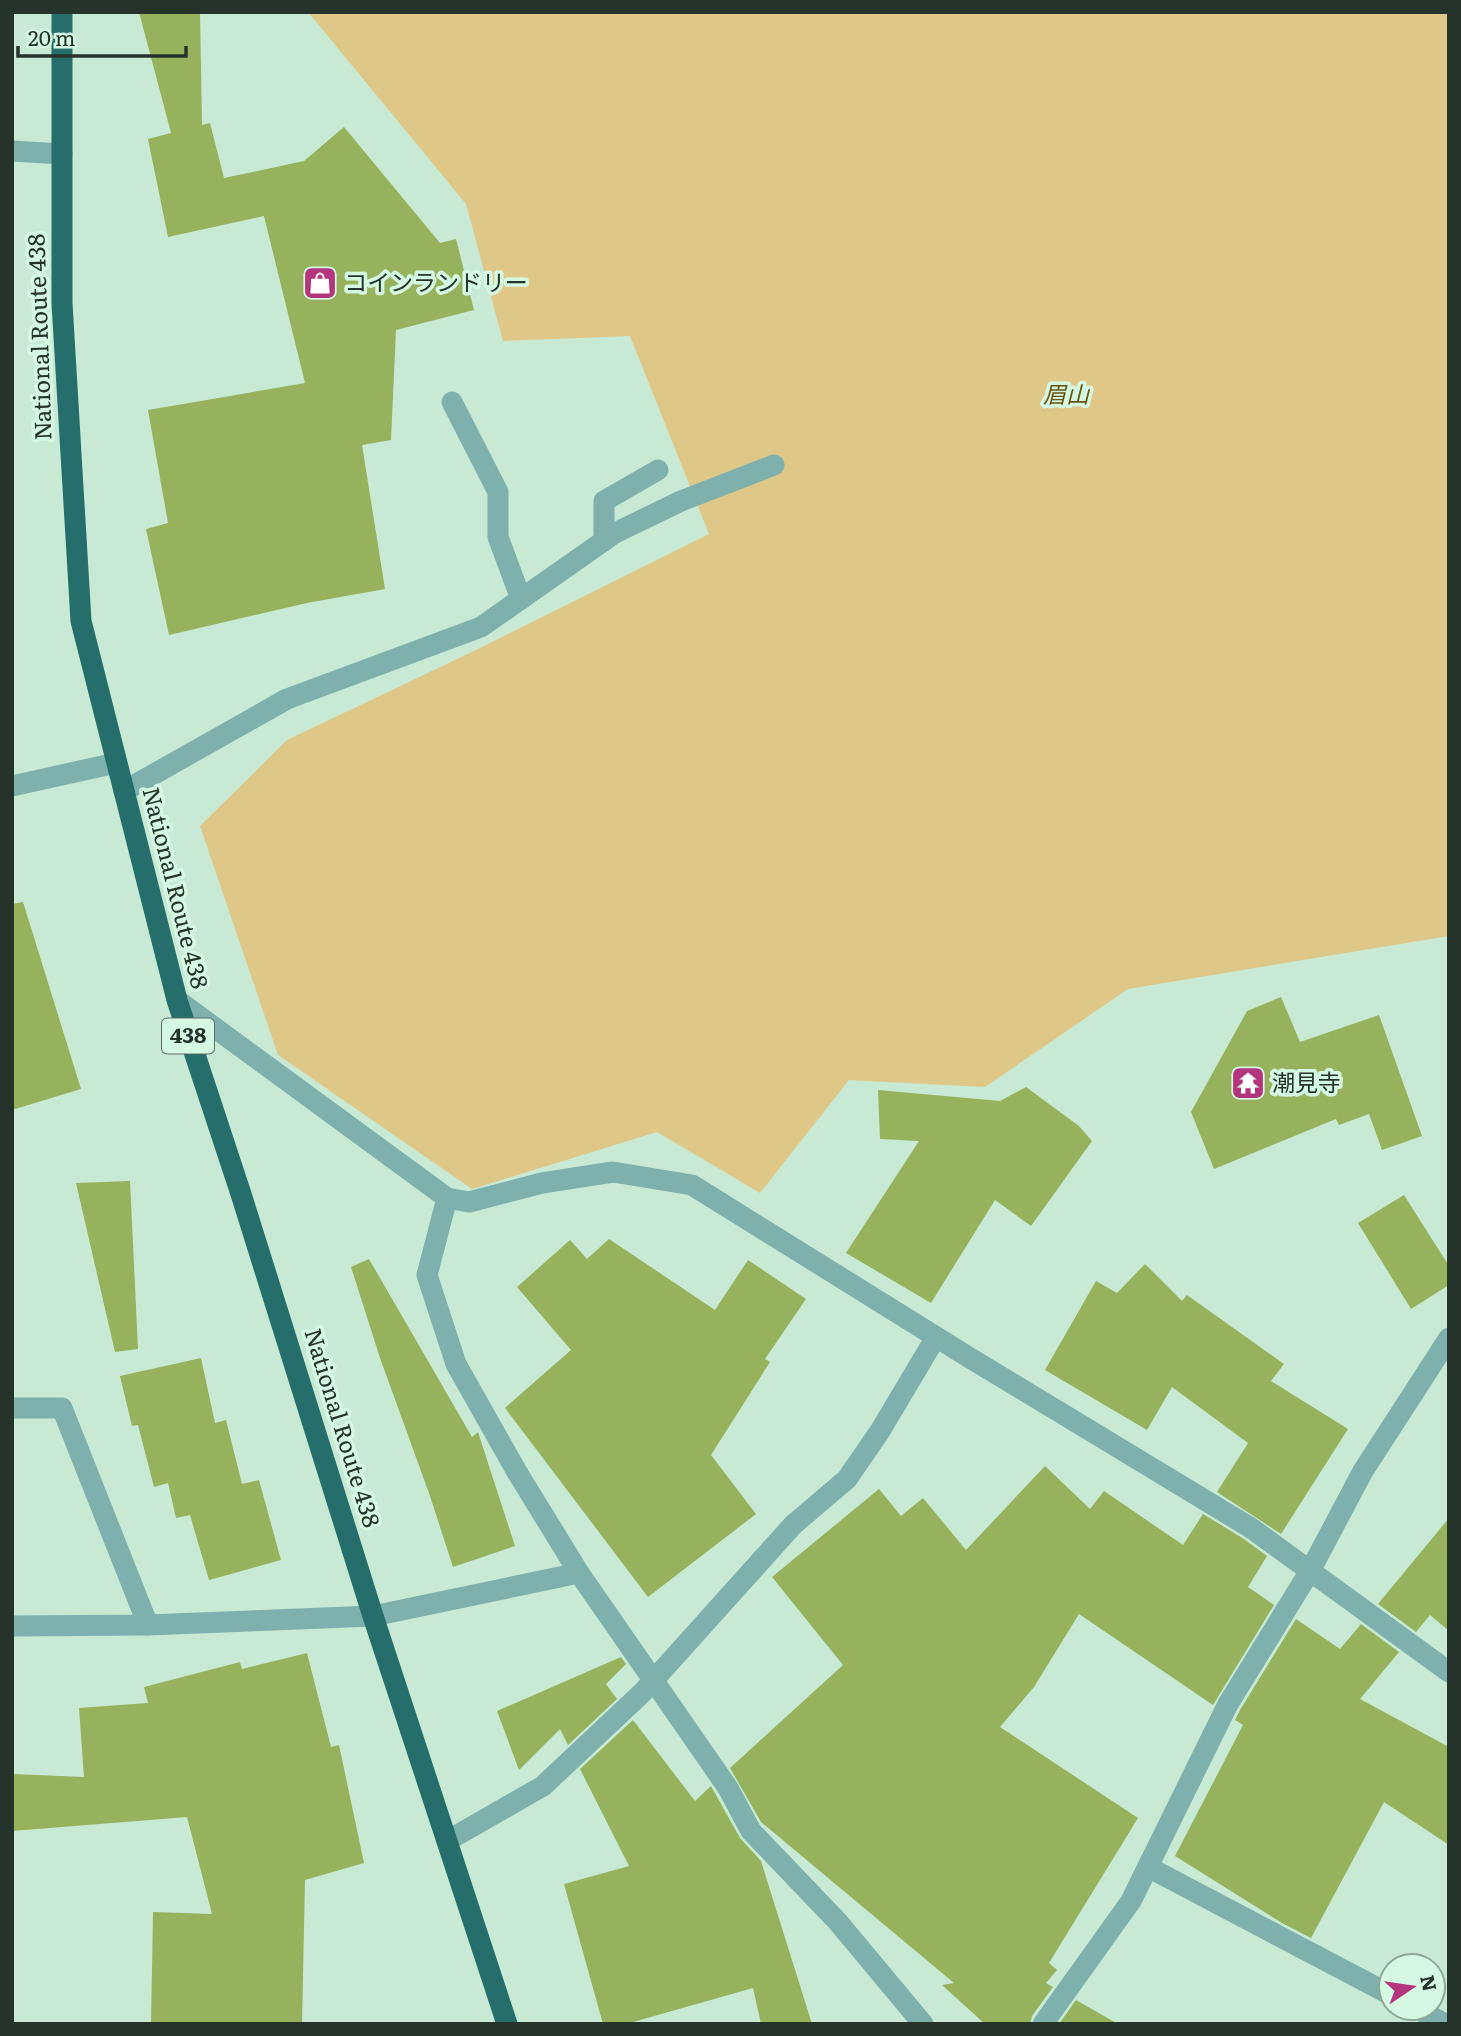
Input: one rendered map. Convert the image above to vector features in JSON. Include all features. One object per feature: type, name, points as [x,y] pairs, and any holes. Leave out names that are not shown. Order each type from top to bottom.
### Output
[{"type":"highway","name":"National Route 438","points":[[62,12],[62,303],[80,621],[177,1000],[373,1616],[507,2024]]},
{"type":"street","points":[[12,150],[62,154]]},
{"type":"street","points":[[452,402],[498,492],[498,537],[521,599]]},
{"type":"street","points":[[124,791],[286,699],[481,627],[615,533],[681,501],[774,465]]},
{"type":"street","points":[[604,541],[604,501],[658,470]]},
{"type":"street","points":[[12,786],[116,763]]},
{"type":"street","points":[[177,1000],[447,1198],[468,1202],[542,1183],[614,1172],[692,1185],[1251,1528],[1449,1672]]},
{"type":"street","points":[[447,1198],[427,1276],[456,1364],[517,1472],[579,1573],[728,1788],[751,1831],[838,1922],[923,2024]]},
{"type":"street","points":[[447,1841],[543,1787],[653,1682],[793,1525],[848,1479],[880,1432],[936,1337]]},
{"type":"street","points":[[1043,2024],[1131,1901],[1228,1704],[1310,1571],[1363,1471],[1449,1338]]},
{"type":"street","points":[[12,1408],[62,1408],[148,1625]]},
{"type":"street","points":[[12,1626],[148,1625],[373,1616],[579,1573]]},
{"type":"street","points":[[1148,1867],[1377,1988]]},
{"type":"green space","name":"眉山","points":[[308,12],[1449,12],[1449,936],[1128,989],[985,1087],[849,1080],[760,1193],[657,1132],[472,1189],[278,1055],[200,826],[287,740],[709,534],[630,336],[503,341],[466,204]]},
{"type":"building","points":[[139,12],[200,12],[202,125],[210,123],[224,178],[304,161],[344,127],[440,243],[456,239],[474,310],[396,330],[391,440],[362,445],[385,589],[307,603],[169,635],[146,529],[168,523],[148,410],[305,383],[264,216],[168,237],[148,139],[171,133]]},
{"type":"building","points":[[23,902],[81,1089],[12,1110],[12,904]]},
{"type":"building","name":"潮見寺","points":[[1281,997],[1300,1042],[1379,1015],[1422,1136],[1382,1150],[1369,1114],[1339,1125],[1336,1119],[1214,1169],[1191,1112],[1247,1011]]},
{"type":"building","points":[[1026,1087],[1079,1126],[1092,1141],[1031,1226],[995,1200],[931,1303],[846,1253],[919,1141],[880,1139],[878,1090],[1000,1101]]},
{"type":"building","points":[[130,1181],[138,1349],[115,1352],[76,1183]]},
{"type":"building","points":[[1404,1195],[1449,1266],[1449,1285],[1411,1309],[1358,1223]]},
{"type":"building","points":[[609,1239],[715,1310],[748,1260],[806,1299],[765,1359],[770,1362],[711,1455],[756,1514],[648,1597],[505,1408],[571,1350],[517,1287],[570,1240],[587,1259]]},
{"type":"building","points":[[369,1259],[472,1437],[478,1432],[515,1546],[453,1567],[351,1267]]},
{"type":"building","points":[[1145,1264],[1182,1301],[1187,1295],[1284,1364],[1271,1381],[1348,1429],[1281,1534],[1217,1492],[1248,1443],[1172,1387],[1147,1430],[1045,1370],[1096,1281],[1117,1293]]},
{"type":"building","points":[[201,1358],[215,1423],[226,1420],[242,1484],[259,1480],[281,1560],[209,1580],[190,1515],[176,1518],[168,1483],[154,1487],[138,1425],[132,1426],[120,1376]]},
{"type":"building","points":[[1045,1466],[1090,1509],[1104,1491],[1183,1545],[1203,1514],[1267,1556],[1248,1587],[1274,1605],[1213,1705],[1079,1614],[1034,1687],[1000,1727],[1138,1818],[1049,1963],[1057,1970],[1046,1983],[1053,1987],[1032,2016],[1030,2024],[985,2024],[942,1985],[954,1983],[761,1822],[730,1768],[843,1665],[772,1577],[879,1489],[901,1516],[923,1498],[966,1550]]},
{"type":"building","points":[[1449,1518],[1449,1631],[1430,1615],[1416,1632],[1378,1604]]},
{"type":"building","points":[[1296,1619],[1340,1649],[1361,1624],[1399,1652],[1360,1699],[1449,1747],[1449,1845],[1384,1802],[1311,1938],[1282,1923],[1175,1856],[1243,1725],[1235,1720],[1240,1710]]},
{"type":"building","points":[[307,1653],[331,1747],[339,1745],[364,1863],[305,1880],[302,2024],[151,2024],[153,1912],[212,1914],[187,1817],[12,1831],[12,1774],[84,1777],[79,1708],[148,1703],[144,1687],[240,1662],[242,1669]]},
{"type":"building","points":[[621,1657],[626,1664],[606,1684],[617,1699],[568,1745],[560,1729],[519,1770],[497,1711]]},
{"type":"building","points":[[633,1720],[695,1801],[711,1786],[740,1838],[761,1861],[812,2024],[761,2024],[753,1988],[626,2024],[603,2024],[564,1884],[629,1866],[580,1769]]},
{"type":"building","points":[[1076,2000],[1118,2024],[1059,2024]]},
{"type":"place","name":"コインランドリー","points":[[320,283]]},
{"type":"place","name":"潮見寺","points":[[1248,1083]]}]
